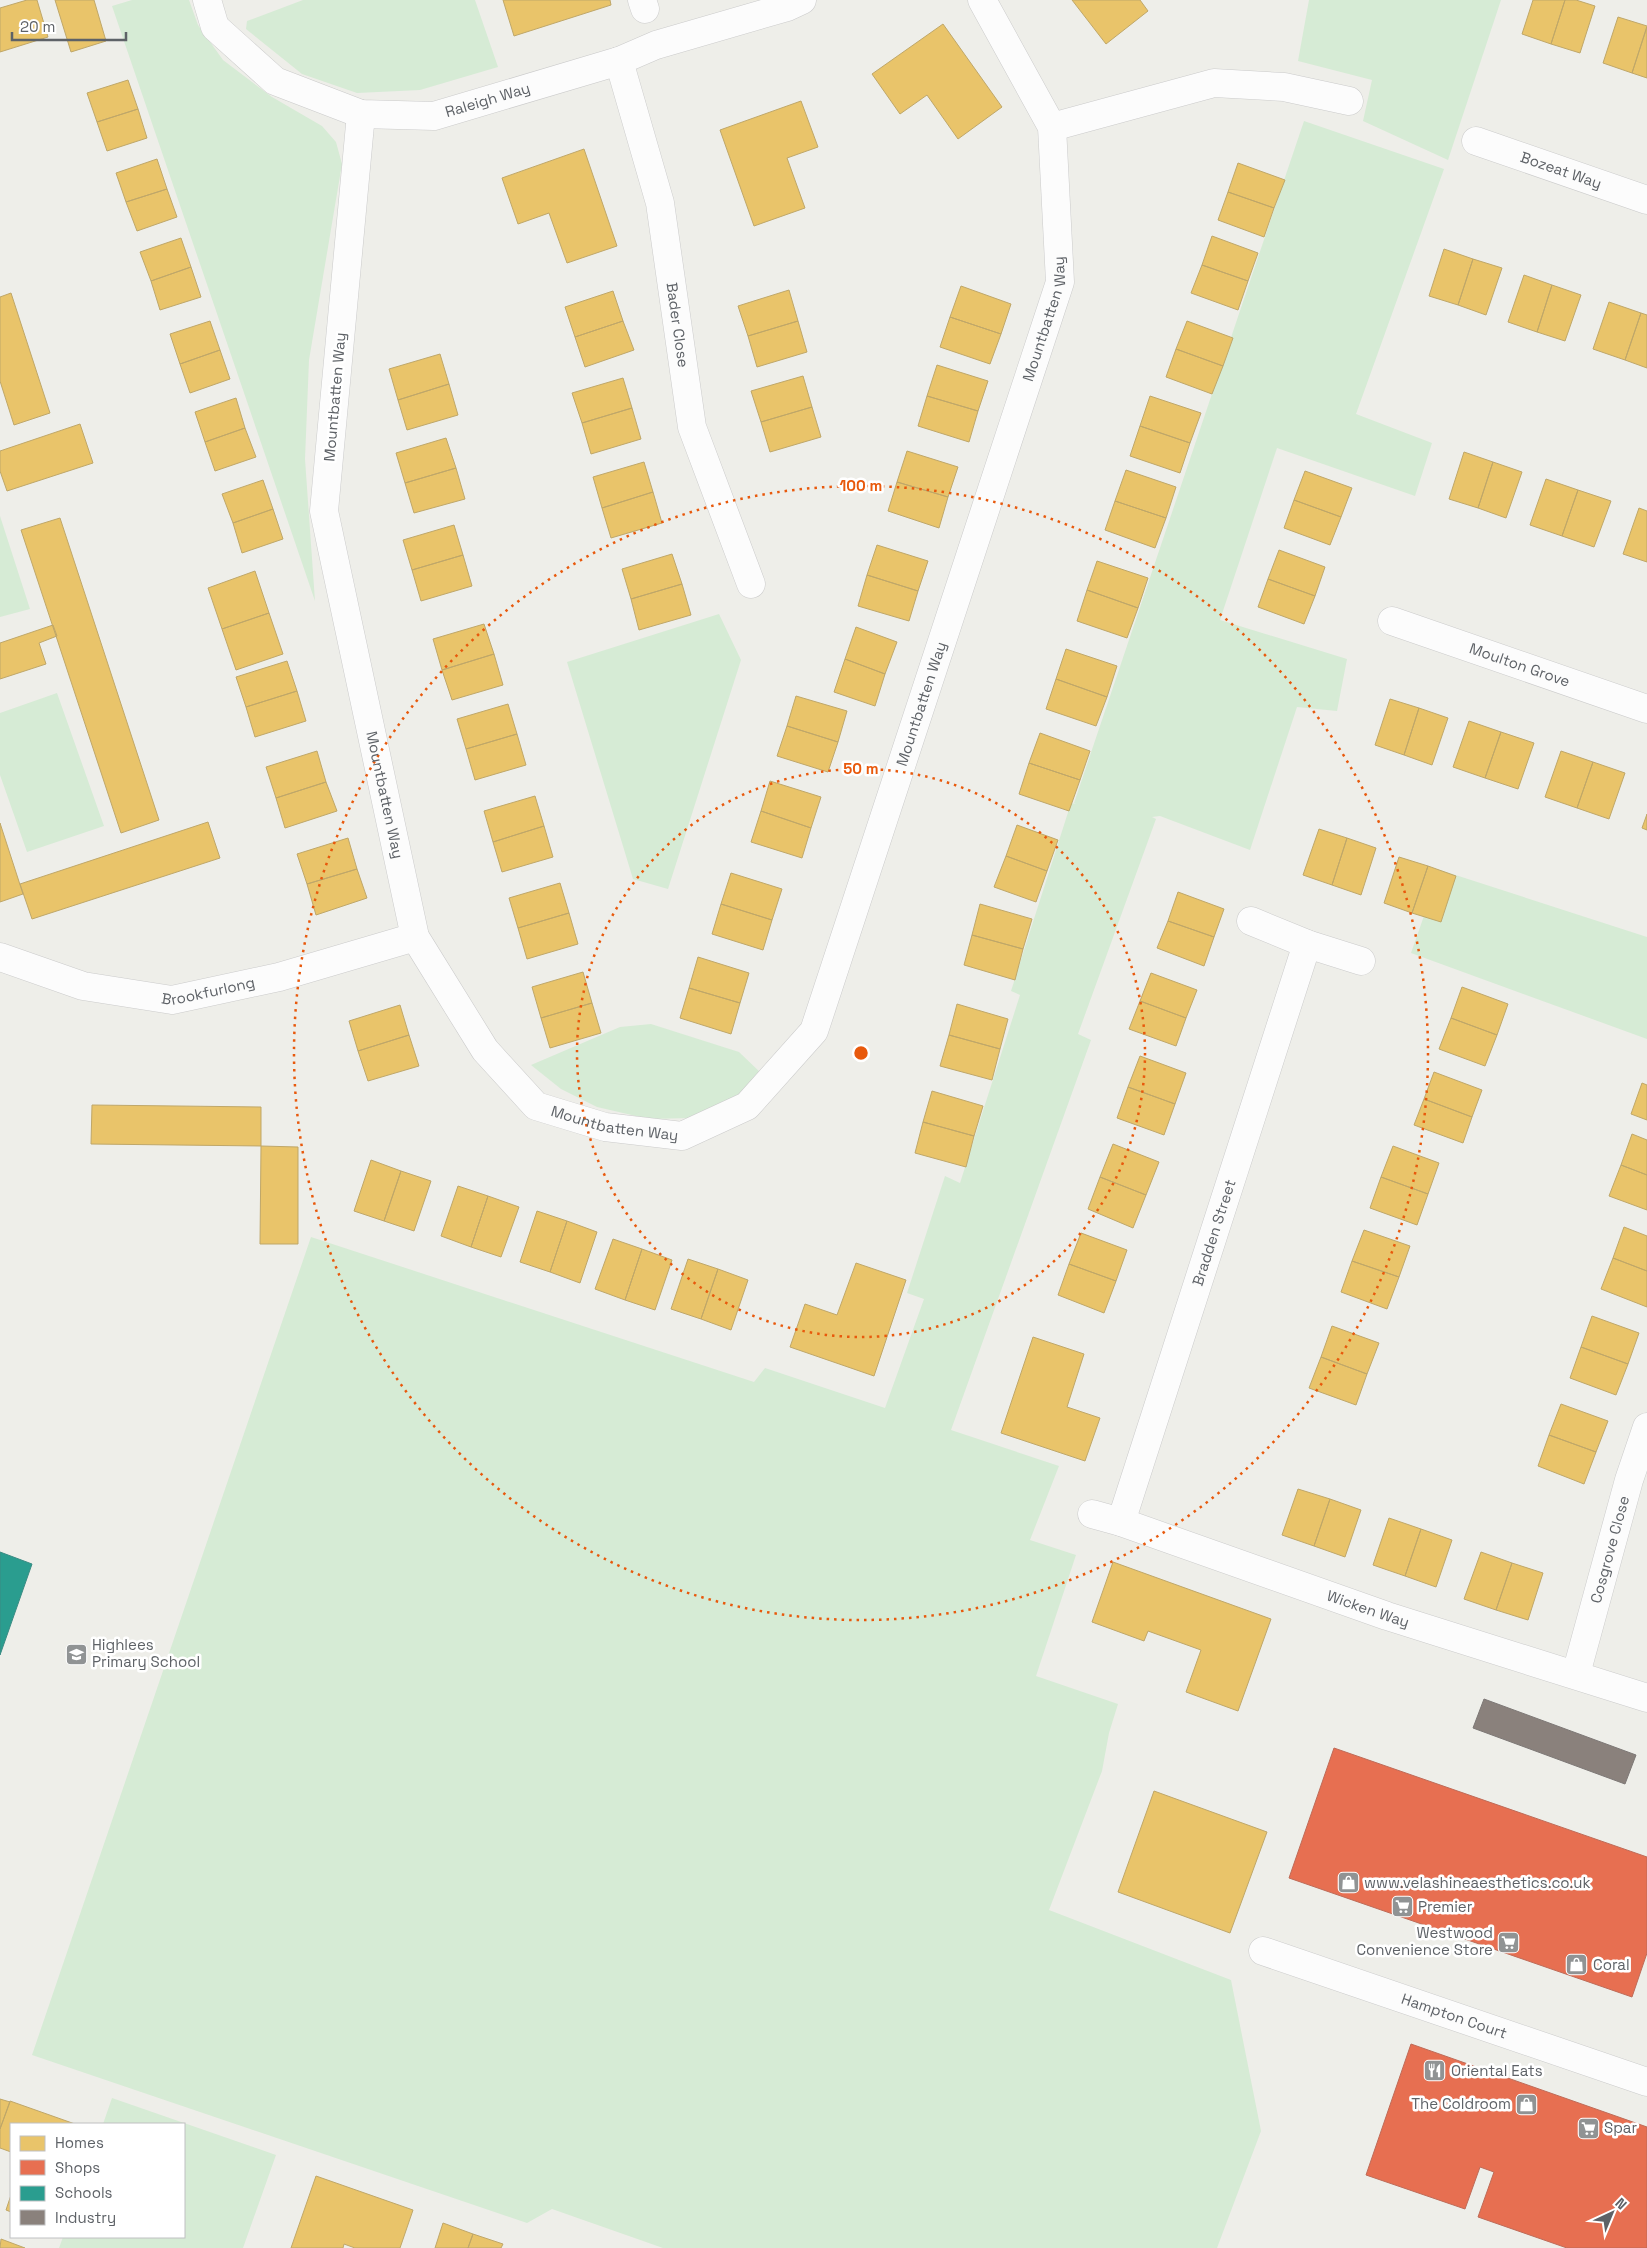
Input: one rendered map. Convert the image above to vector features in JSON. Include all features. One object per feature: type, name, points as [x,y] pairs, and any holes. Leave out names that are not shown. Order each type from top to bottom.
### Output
[{"type":"street","name":"Raleigh Way","points":[[207,0],[215,27],[275,81],[361,114],[434,116],[619,60],[656,45],[787,7],[802,0]]},
{"type":"street","name":"Mountbatten Way","points":[[361,114],[324,511],[415,937],[484,1050],[536,1106],[605,1127],[682,1136],[747,1106],[814,1031],[1060,282],[1052,127],[982,0]]},
{"type":"street","name":"Bader Close","points":[[619,60],[660,203],[692,427],[751,584]]},
{"type":"street","points":[[1052,127],[1214,83],[1284,87],[1349,101]]},
{"type":"street","name":"Bozeat Way","points":[[1476,141],[1647,200]]},
{"type":"street","name":"Moulton Grove","points":[[1392,621],[1647,709]]},
{"type":"street","points":[[1251,921],[1307,944],[1361,961]]},
{"type":"street","name":"Brookfurlong","points":[[0,957],[83,986],[172,1000],[279,976],[415,937]]},
{"type":"street","name":"Bradden Street","points":[[1121,1522],[1307,944]]},
{"type":"street","name":"Cosgrove Close","points":[[1576,1674],[1629,1480],[1647,1428]]},
{"type":"street","name":"Wicken Way","points":[[1092,1514],[1121,1522],[1388,1616],[1647,1698]]},
{"type":"street","name":"Hampton Court","points":[[1264,1951],[1647,2082]]},
{"type":"green space","points":[[132,0],[189,0],[198,25],[223,60],[272,97],[322,126],[336,142],[342,164],[309,360],[305,459],[315,601],[112,6]]},
{"type":"green space","points":[[303,0],[475,0],[498,67],[420,90],[357,93],[302,74],[246,29],[247,21]]},
{"type":"green space","points":[[1309,0],[1501,0],[1448,160],[1363,121],[1372,80],[1298,61]]},
{"type":"green space","points":[[1304,121],[1444,169],[1356,414],[1432,443],[1415,496],[1277,448],[1220,620],[1347,659],[1337,711],[1297,707],[1250,850],[1160,816],[1152,817],[1156,819],[1078,1034],[1091,1040],[951,1430],[1059,1466],[1030,1540],[1076,1555],[1036,1676],[1118,1704],[1109,1733],[1102,1771],[1049,1910],[1231,1980],[1261,2131],[1217,2248],[663,2248],[552,2209],[527,2223],[32,2055],[311,1237],[754,1382],[765,1368],[885,1408],[924,1299],[907,1293],[945,1176],[960,1183],[1020,995],[1011,991],[1071,803],[1076,804],[1074,803]]},
{"type":"green space","points":[[0,516],[30,609],[0,617]]},
{"type":"green space","points":[[719,614],[741,660],[668,889],[633,879],[567,662]]},
{"type":"green space","points":[[57,693],[104,826],[27,852],[0,775],[0,713]]},
{"type":"green space","points":[[1440,870],[1647,937],[1647,1039],[1411,953]]},
{"type":"green space","points":[[651,1024],[739,1052],[762,1074],[739,1096],[691,1118],[649,1119],[597,1107],[561,1089],[531,1065],[620,1027]]},
{"type":"green space","points":[[112,2098],[184,2123],[103,2123]]},
{"type":"green space","points":[[185,2123],[276,2155],[243,2248],[59,2248],[63,2238],[185,2238]]},
{"type":"building: Homes","points":[[27,0],[37,0],[48,37],[0,52],[0,8]]},
{"type":"building: Homes","points":[[55,0],[94,0],[106,41],[71,52]]},
{"type":"building: Homes","points":[[503,0],[610,0],[611,5],[514,36]]},
{"type":"building: Homes","points":[[1072,0],[1140,0],[1148,11],[1106,44]]},
{"type":"building: Homes","points":[[1533,0],[1565,0],[1551,44],[1522,34]]},
{"type":"building: Homes","points":[[1565,0],[1576,0],[1595,6],[1580,53],[1551,44]]},
{"type":"building: Homes","points":[[1618,17],[1647,26],[1632,73],[1603,63]]},
{"type":"building: Homes","points":[[943,24],[1002,107],[958,139],[927,95],[900,114],[872,74]]},
{"type":"building: Homes","points":[[1647,27],[1647,78],[1632,73]]},
{"type":"building: Homes","points":[[128,80],[138,109],[97,122],[87,93]]},
{"type":"building: Homes","points":[[801,101],[818,147],[787,158],[805,208],[754,226],[720,130]]},
{"type":"building: Homes","points":[[138,109],[147,138],[107,151],[97,122]]},
{"type":"building: Homes","points":[[584,149],[617,246],[567,263],[549,213],[518,224],[502,178]]},
{"type":"building: Homes","points":[[157,159],[167,189],[126,202],[116,173]]},
{"type":"building: Homes","points":[[1238,163],[1285,180],[1274,208],[1228,192]]},
{"type":"building: Homes","points":[[167,189],[177,217],[137,231],[126,202]]},
{"type":"building: Homes","points":[[1228,192],[1274,208],[1264,237],[1218,220]]},
{"type":"building: Homes","points":[[1212,236],[1258,253],[1248,281],[1202,265]]},
{"type":"building: Homes","points":[[181,238],[191,267],[151,281],[140,252]]},
{"type":"building: Homes","points":[[1444,249],[1473,259],[1458,305],[1429,296]]},
{"type":"building: Homes","points":[[1473,259],[1502,268],[1486,315],[1458,305]]},
{"type":"building: Homes","points":[[1202,265],[1248,281],[1238,310],[1191,293]]},
{"type":"building: Homes","points":[[191,267],[201,297],[160,310],[151,281]]},
{"type":"building: Homes","points":[[1524,275],[1552,285],[1537,332],[1508,322]]},
{"type":"building: Homes","points":[[1552,285],[1581,295],[1565,341],[1537,332]]},
{"type":"building: Homes","points":[[961,286],[1011,304],[1001,334],[950,317]]},
{"type":"building: Homes","points":[[789,290],[798,321],[748,336],[738,306]]},
{"type":"building: Homes","points":[[613,291],[623,321],[575,337],[565,307]]},
{"type":"building: Homes","points":[[11,293],[50,413],[14,425],[0,381],[0,297]]},
{"type":"building: Homes","points":[[1609,302],[1641,313],[1625,360],[1593,349]]},
{"type":"building: Homes","points":[[1641,313],[1647,315],[1647,368],[1625,360]]},
{"type":"building: Homes","points":[[950,317],[1001,334],[990,364],[940,347]]},
{"type":"building: Homes","points":[[210,321],[220,350],[180,364],[170,334]]},
{"type":"building: Homes","points":[[623,321],[634,350],[585,367],[575,337]]},
{"type":"building: Homes","points":[[798,321],[807,352],[757,367],[748,336]]},
{"type":"building: Homes","points":[[1187,321],[1233,338],[1223,366],[1176,349]]},
{"type":"building: Homes","points":[[1176,349],[1223,366],[1212,394],[1166,377]]},
{"type":"building: Homes","points":[[220,350],[230,379],[190,393],[180,364]]},
{"type":"building: Homes","points":[[440,354],[449,384],[398,400],[389,369]]},
{"type":"building: Homes","points":[[937,365],[988,381],[978,411],[927,396]]},
{"type":"building: Homes","points":[[803,376],[812,407],[761,422],[751,391]]},
{"type":"building: Homes","points":[[623,378],[632,408],[582,423],[572,393]]},
{"type":"building: Homes","points":[[449,384],[458,415],[407,430],[398,400]]},
{"type":"building: Homes","points":[[927,396],[978,411],[969,442],[918,426]]},
{"type":"building: Homes","points":[[1150,396],[1201,413],[1190,443],[1140,426]]},
{"type":"building: Homes","points":[[236,398],[245,428],[205,442],[195,412]]},
{"type":"building: Homes","points":[[812,407],[821,437],[770,452],[761,422]]},
{"type":"building: Homes","points":[[632,408],[641,439],[591,454],[582,423]]},
{"type":"building: Homes","points":[[80,424],[93,463],[7,491],[0,471],[0,451]]},
{"type":"building: Homes","points":[[1140,426],[1190,443],[1180,473],[1130,456]]},
{"type":"building: Homes","points":[[245,428],[256,457],[215,471],[205,442]]},
{"type":"building: Homes","points":[[446,438],[456,468],[405,483],[396,453]]},
{"type":"building: Homes","points":[[907,451],[958,467],[948,497],[897,482]]},
{"type":"building: Homes","points":[[1464,452],[1493,462],[1478,508],[1449,499]]},
{"type":"building: Homes","points":[[644,462],[653,492],[602,508],[593,477]]},
{"type":"building: Homes","points":[[1493,462],[1522,472],[1506,518],[1478,508]]},
{"type":"building: Homes","points":[[456,468],[465,499],[414,513],[405,483]]},
{"type":"building: Homes","points":[[1126,470],[1176,487],[1166,518],[1115,501]]},
{"type":"building: Homes","points":[[1305,471],[1352,488],[1341,517],[1294,500]]},
{"type":"building: Homes","points":[[1546,479],[1578,490],[1562,536],[1530,525]]},
{"type":"building: Homes","points":[[263,480],[273,509],[233,523],[222,494]]},
{"type":"building: Homes","points":[[897,482],[948,497],[939,528],[888,511]]},
{"type":"building: Homes","points":[[1578,490],[1611,501],[1594,547],[1562,536]]},
{"type":"building: Homes","points":[[653,492],[662,523],[611,538],[602,508]]},
{"type":"building: Homes","points":[[1294,500],[1341,517],[1330,545],[1284,528]]},
{"type":"building: Homes","points":[[1115,501],[1166,518],[1155,548],[1105,530]]},
{"type":"building: Homes","points":[[1639,508],[1647,511],[1647,562],[1623,554]]},
{"type":"building: Homes","points":[[273,509],[283,539],[242,553],[233,523]]},
{"type":"building: Homes","points":[[60,518],[159,820],[121,833],[21,530]]},
{"type":"building: Homes","points":[[454,525],[463,555],[412,570],[403,540]]},
{"type":"building: Homes","points":[[877,545],[928,561],[918,591],[867,575]]},
{"type":"building: Homes","points":[[1279,550],[1325,567],[1315,596],[1268,579]]},
{"type":"building: Homes","points":[[672,554],[682,584],[631,599],[622,569]]},
{"type":"building: Homes","points":[[463,555],[472,586],[421,601],[412,570]]},
{"type":"building: Homes","points":[[1097,561],[1148,578],[1138,608],[1087,590]]},
{"type":"building: Homes","points":[[255,571],[269,613],[222,629],[208,588]]},
{"type":"building: Homes","points":[[867,575],[918,591],[909,621],[858,606]]},
{"type":"building: Homes","points":[[1268,579],[1315,596],[1304,624],[1258,607]]},
{"type":"building: Homes","points":[[682,584],[691,615],[639,630],[631,599]]},
{"type":"building: Homes","points":[[1087,590],[1138,608],[1127,638],[1077,621]]},
{"type":"building: Homes","points":[[269,613],[283,654],[236,670],[222,629]]},
{"type":"building: Homes","points":[[484,624],[494,654],[442,670],[433,639]]},
{"type":"building: Homes","points":[[53,625],[57,636],[39,643],[46,664],[0,679],[0,643]]},
{"type":"building: Homes","points":[[856,627],[897,642],[885,674],[845,659]]},
{"type":"building: Homes","points":[[1066,649],[1117,666],[1107,697],[1056,679]]},
{"type":"building: Homes","points":[[494,654],[503,685],[452,700],[442,670]]},
{"type":"building: Homes","points":[[845,659],[885,674],[875,706],[834,692]]},
{"type":"building: Homes","points":[[287,661],[297,691],[246,707],[236,677]]},
{"type":"building: Homes","points":[[1056,679],[1107,697],[1096,726],[1046,709]]},
{"type":"building: Homes","points":[[297,691],[306,721],[255,737],[246,707]]},
{"type":"building: Homes","points":[[796,696],[847,711],[838,742],[787,726]]},
{"type":"building: Homes","points":[[1390,699],[1419,708],[1404,755],[1375,745]]},
{"type":"building: Homes","points":[[508,704],[517,734],[466,749],[457,719]]},
{"type":"building: Homes","points":[[1419,708],[1448,718],[1432,765],[1404,755]]},
{"type":"building: Homes","points":[[1469,721],[1501,732],[1485,778],[1453,767]]},
{"type":"building: Homes","points":[[787,726],[838,742],[828,772],[777,756]]},
{"type":"building: Homes","points":[[1501,732],[1534,743],[1518,789],[1485,778]]},
{"type":"building: Homes","points":[[1040,733],[1090,751],[1080,780],[1029,763]]},
{"type":"building: Homes","points":[[517,734],[526,765],[475,780],[466,749]]},
{"type":"building: Homes","points":[[317,751],[326,782],[276,798],[266,767]]},
{"type":"building: Homes","points":[[1561,751],[1593,762],[1577,808],[1545,797]]},
{"type":"building: Homes","points":[[1593,762],[1625,773],[1609,819],[1577,808]]},
{"type":"building: Homes","points":[[1029,763],[1080,780],[1069,811],[1019,794]]},
{"type":"building: Homes","points":[[770,781],[821,797],[811,828],[761,811]]},
{"type":"building: Homes","points":[[326,782],[337,811],[285,828],[276,798]]},
{"type":"building: Homes","points":[[535,796],[544,826],[493,842],[484,811]]},
{"type":"building: Homes","points":[[761,811],[811,828],[802,858],[751,842]]},
{"type":"building: Homes","points":[[1647,814],[1647,830],[1642,828]]},
{"type":"building: Homes","points":[[208,822],[220,858],[32,919],[20,884]]},
{"type":"building: Homes","points":[[0,823],[23,894],[0,902]]},
{"type":"building: Homes","points":[[1017,825],[1058,840],[1047,871],[1006,856]]},
{"type":"building: Homes","points":[[544,826],[553,857],[502,872],[493,842]]},
{"type":"building: Homes","points":[[1319,829],[1347,838],[1332,885],[1303,875]]},
{"type":"building: Homes","points":[[348,838],[357,869],[307,884],[297,854]]},
{"type":"building: Homes","points":[[1347,838],[1376,848],[1361,895],[1332,885]]},
{"type":"building: Homes","points":[[1006,856],[1047,871],[1036,902],[994,887]]},
{"type":"building: Homes","points":[[1399,857],[1428,866],[1412,913],[1384,903]]},
{"type":"building: Homes","points":[[1428,866],[1456,876],[1441,922],[1412,913]]},
{"type":"building: Homes","points":[[357,869],[367,898],[316,915],[307,884]]},
{"type":"building: Homes","points":[[731,873],[782,889],[772,920],[721,904]]},
{"type":"building: Homes","points":[[560,883],[569,913],[518,928],[509,898]]},
{"type":"building: Homes","points":[[1178,892],[1224,909],[1214,937],[1168,921]]},
{"type":"building: Homes","points":[[721,904],[772,920],[763,950],[712,934]]},
{"type":"building: Homes","points":[[980,904],[1032,919],[1023,949],[972,935]]},
{"type":"building: Homes","points":[[569,913],[578,944],[527,959],[518,928]]},
{"type":"building: Homes","points":[[1168,921],[1214,937],[1204,966],[1157,948]]},
{"type":"building: Homes","points":[[972,935],[1023,949],[1015,980],[964,965]]},
{"type":"building: Homes","points":[[698,957],[749,973],[740,1003],[689,988]]},
{"type":"building: Homes","points":[[583,972],[592,1003],[541,1018],[532,987]]},
{"type":"building: Homes","points":[[1151,973],[1197,990],[1186,1018],[1140,1001]]},
{"type":"building: Homes","points":[[1462,987],[1508,1004],[1497,1035],[1451,1018]]},
{"type":"building: Homes","points":[[689,988],[740,1003],[731,1034],[680,1018]]},
{"type":"building: Homes","points":[[1140,1001],[1186,1018],[1176,1046],[1129,1029]]},
{"type":"building: Homes","points":[[592,1003],[601,1033],[550,1048],[541,1018]]},
{"type":"building: Homes","points":[[957,1004],[1008,1019],[1000,1049],[949,1035]]},
{"type":"building: Homes","points":[[400,1005],[409,1035],[358,1051],[349,1021]]},
{"type":"building: Homes","points":[[1451,1018],[1497,1035],[1485,1066],[1439,1049]]},
{"type":"building: Homes","points":[[409,1035],[419,1066],[368,1081],[358,1051]]},
{"type":"building: Homes","points":[[949,1035],[1000,1049],[992,1080],[940,1066]]},
{"type":"building: Homes","points":[[1140,1056],[1186,1073],[1175,1104],[1128,1087]]},
{"type":"building: Homes","points":[[1434,1072],[1482,1090],[1472,1117],[1424,1099]]},
{"type":"building: Homes","points":[[1642,1083],[1647,1085],[1647,1120],[1631,1114]]},
{"type":"building: Homes","points":[[1128,1087],[1175,1104],[1164,1135],[1117,1118]]},
{"type":"building: Homes","points":[[932,1091],[983,1106],[974,1136],[923,1122]]},
{"type":"building: Homes","points":[[1424,1099],[1472,1117],[1463,1143],[1414,1125]]},
{"type":"building: Homes","points":[[92,1105],[261,1107],[261,1146],[91,1144]]},
{"type":"building: Homes","points":[[923,1122],[974,1136],[966,1167],[915,1153]]},
{"type":"building: Homes","points":[[1632,1134],[1647,1140],[1647,1175],[1621,1165]]},
{"type":"building: Homes","points":[[1113,1144],[1159,1162],[1146,1195],[1100,1177]]},
{"type":"building: Homes","points":[[261,1146],[298,1147],[298,1244],[260,1244]]},
{"type":"building: Homes","points":[[1393,1146],[1439,1163],[1428,1194],[1381,1177]]},
{"type":"building: Homes","points":[[371,1160],[401,1171],[384,1221],[354,1211]]},
{"type":"building: Homes","points":[[1621,1165],[1647,1175],[1647,1210],[1609,1196]]},
{"type":"building: Homes","points":[[401,1171],[431,1181],[414,1231],[384,1221]]},
{"type":"building: Homes","points":[[1100,1177],[1146,1195],[1133,1228],[1088,1209]]},
{"type":"building: Homes","points":[[1381,1177],[1428,1194],[1417,1225],[1370,1208]]},
{"type":"building: Homes","points":[[458,1186],[488,1196],[471,1247],[441,1236]]},
{"type":"building: Homes","points":[[488,1196],[519,1207],[501,1257],[471,1247]]},
{"type":"building: Homes","points":[[537,1211],[567,1221],[550,1272],[520,1262]]},
{"type":"building: Homes","points":[[567,1221],[597,1232],[580,1283],[550,1272]]},
{"type":"building: Homes","points":[[1624,1227],[1647,1236],[1647,1271],[1613,1258]]},
{"type":"building: Homes","points":[[1364,1230],[1410,1246],[1399,1277],[1352,1261]]},
{"type":"building: Homes","points":[[1081,1233],[1127,1250],[1116,1281],[1069,1264]]},
{"type":"building: Homes","points":[[613,1239],[642,1249],[625,1300],[595,1289]]},
{"type":"building: Homes","points":[[642,1249],[672,1260],[655,1310],[625,1300]]},
{"type":"building: Homes","points":[[1613,1258],[1647,1271],[1647,1307],[1601,1289]]},
{"type":"building: Homes","points":[[688,1259],[718,1269],[701,1319],[671,1309]]},
{"type":"building: Homes","points":[[1352,1261],[1399,1277],[1387,1309],[1341,1292]]},
{"type":"building: Homes","points":[[856,1263],[906,1280],[874,1376],[790,1347],[805,1304],[837,1315]]},
{"type":"building: Homes","points":[[1069,1264],[1116,1281],[1104,1313],[1058,1295]]},
{"type":"building: Homes","points":[[718,1269],[748,1280],[731,1330],[701,1319]]},
{"type":"building: Homes","points":[[1592,1316],[1639,1333],[1628,1364],[1581,1347]]},
{"type":"building: Homes","points":[[1332,1326],[1379,1343],[1367,1374],[1321,1357]]},
{"type":"building: Homes","points":[[1033,1337],[1084,1354],[1067,1407],[1100,1418],[1085,1461],[1001,1433]]},
{"type":"building: Homes","points":[[1581,1347],[1628,1364],[1616,1395],[1570,1378]]},
{"type":"building: Homes","points":[[1321,1357],[1367,1374],[1356,1405],[1309,1388]]},
{"type":"building: Homes","points":[[1561,1404],[1608,1421],[1596,1452],[1549,1435]]},
{"type":"building: Homes","points":[[1549,1435],[1596,1452],[1584,1484],[1538,1466]]},
{"type":"building: Homes","points":[[1298,1489],[1330,1499],[1314,1546],[1282,1535]]},
{"type":"building: Homes","points":[[1330,1499],[1361,1510],[1345,1557],[1314,1546]]},
{"type":"building: Homes","points":[[1389,1518],[1421,1529],[1405,1576],[1373,1565]]},
{"type":"building: Homes","points":[[1421,1529],[1452,1540],[1436,1587],[1405,1576]]},
{"type":"building: Homes","points":[[1481,1552],[1512,1563],[1496,1610],[1464,1599]]},
{"type":"building: Homes","points":[[1113,1562],[1271,1619],[1238,1711],[1186,1692],[1201,1650],[1148,1631],[1144,1641],[1092,1622]]},
{"type":"building: Homes","points":[[1512,1563],[1543,1573],[1528,1620],[1496,1610]]},
{"type":"building: Homes","points":[[1154,1791],[1267,1832],[1230,1933],[1118,1892]]},
{"type":"building: Homes","points":[[0,2099],[10,2102],[0,2129]]},
{"type":"building: Homes","points":[[10,2101],[72,2123],[10,2123],[10,2152],[0,2148],[0,2129]]},
{"type":"building: Homes","points":[[316,2176],[413,2210],[400,2248],[355,2248],[344,2244],[343,2248],[291,2248]]},
{"type":"building: Homes","points":[[10,2198],[10,2212],[6,2210]]},
{"type":"building: Homes","points":[[443,2223],[473,2234],[468,2248],[435,2248]]},
{"type":"building: Homes","points":[[473,2234],[503,2244],[501,2248],[468,2248]]},
{"type":"building: Homes","points":[[1,2239],[25,2248],[0,2248]]},
{"type":"building: Shops","points":[[1334,1748],[1647,1857],[1647,1953],[1632,1997],[1289,1878]]},
{"type":"building: Shops","points":[[1411,2044],[1647,2127],[1647,2248],[1567,2248],[1478,2217],[1494,2172],[1480,2167],[1465,2209],[1366,2175]]},
{"type":"building: Schools","points":[[0,1552],[32,1564],[0,1655]]},
{"type":"building: Industry","points":[[1484,1699],[1636,1755],[1625,1784],[1473,1728]]},
{"type":"place","name":"Highlees Primary School","points":[[76,1654]]},
{"type":"place","name":"www.velashineaesthetics.co.uk","points":[[1348,1883]]},
{"type":"place","name":"Premier","points":[[1402,1907]]},
{"type":"place","name":"Westwood Convenience Store","points":[[1509,1942]]},
{"type":"place","name":"Coral","points":[[1577,1965]]},
{"type":"place","name":"Oriental Eats","points":[[1435,2071]]},
{"type":"place","name":"The Coldroom","points":[[1527,2104]]},
{"type":"place","name":"Spar","points":[[1588,2128]]}]
